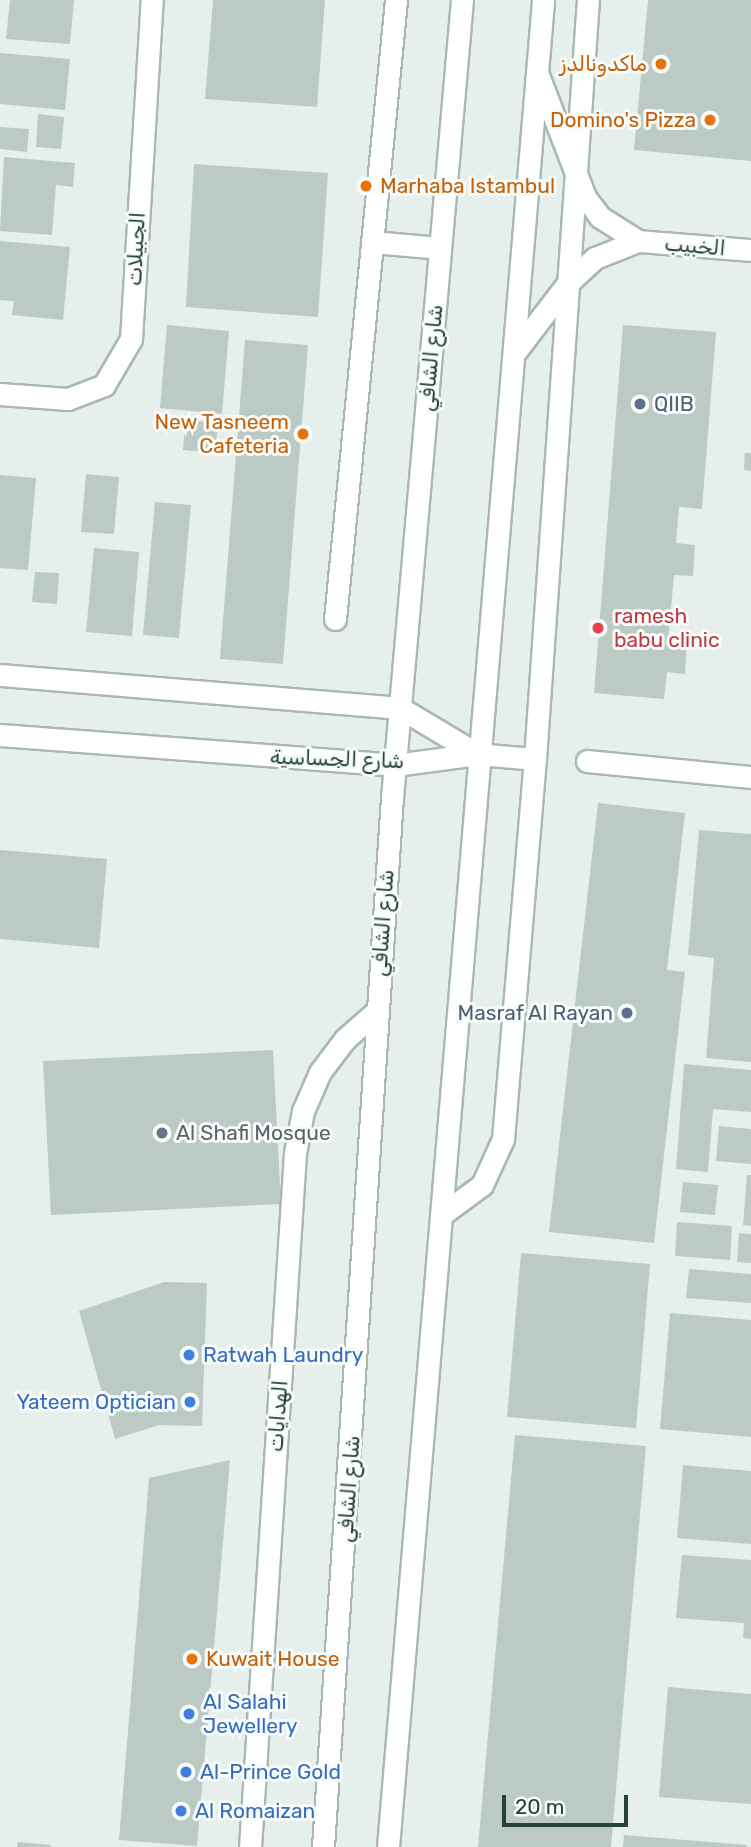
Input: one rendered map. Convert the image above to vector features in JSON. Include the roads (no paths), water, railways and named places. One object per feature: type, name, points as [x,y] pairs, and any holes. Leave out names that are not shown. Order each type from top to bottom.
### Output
[{"type":"main road","name":"الجبيلات","points":[[0,394],[68,399],[104,385],[131,339],[152,0]]},
{"type":"main road","points":[[335,619],[396,0]]},
{"type":"main road","name":"شارع الشافي","points":[[323,1847],[395,765],[462,0]]},
{"type":"main road","points":[[388,1847],[477,754],[515,352],[543,0]]},
{"type":"main road","points":[[441,1215],[482,1185],[503,1139],[536,759],[588,0]]},
{"type":"main road","points":[[538,75],[576,170],[600,217],[638,241]]},
{"type":"main road","points":[[515,352],[568,283],[595,258],[638,241]]},
{"type":"main road","name":"الخبيب","points":[[638,241],[751,250]]},
{"type":"main road","points":[[372,242],[440,248]]},
{"type":"main road","points":[[0,675],[400,708],[477,754],[536,759]]},
{"type":"main road","name":"شارع الجساسية","points":[[0,734],[395,765],[477,754]]},
{"type":"main road","points":[[587,761],[751,778]]},
{"type":"main road","name":"الهدايات","points":[[250,1847],[295,1153],[303,1111],[320,1072],[345,1039],[377,1011]]},
{"type":"place","name":"ماكدونالدز","points":[[661,64]]},
{"type":"place","name":"Domino's Pizza","points":[[710,120]]},
{"type":"place","name":"Marhaba Istambul","points":[[366,186]]},
{"type":"place","name":"QIIB","points":[[640,404]]},
{"type":"place","name":"New Tasneem Cafeteria","points":[[303,434]]},
{"type":"place","name":"ramesh babu clinic","points":[[598,628]]},
{"type":"place","name":"Masraf Al Rayan","points":[[627,1013]]},
{"type":"place","name":"Al Shafi Mosque","points":[[162,1133]]},
{"type":"place","name":"Ratwah Laundry","points":[[189,1355]]},
{"type":"place","name":"Yateem Optician","points":[[190,1402]]},
{"type":"place","name":"Kuwait House","points":[[192,1659]]},
{"type":"place","name":"Al Salahi Jewellery","points":[[189,1714]]},
{"type":"place","name":"Al-Prince Gold","points":[[186,1772]]},
{"type":"place","name":"Al Romaizan","points":[[181,1811]]}]
